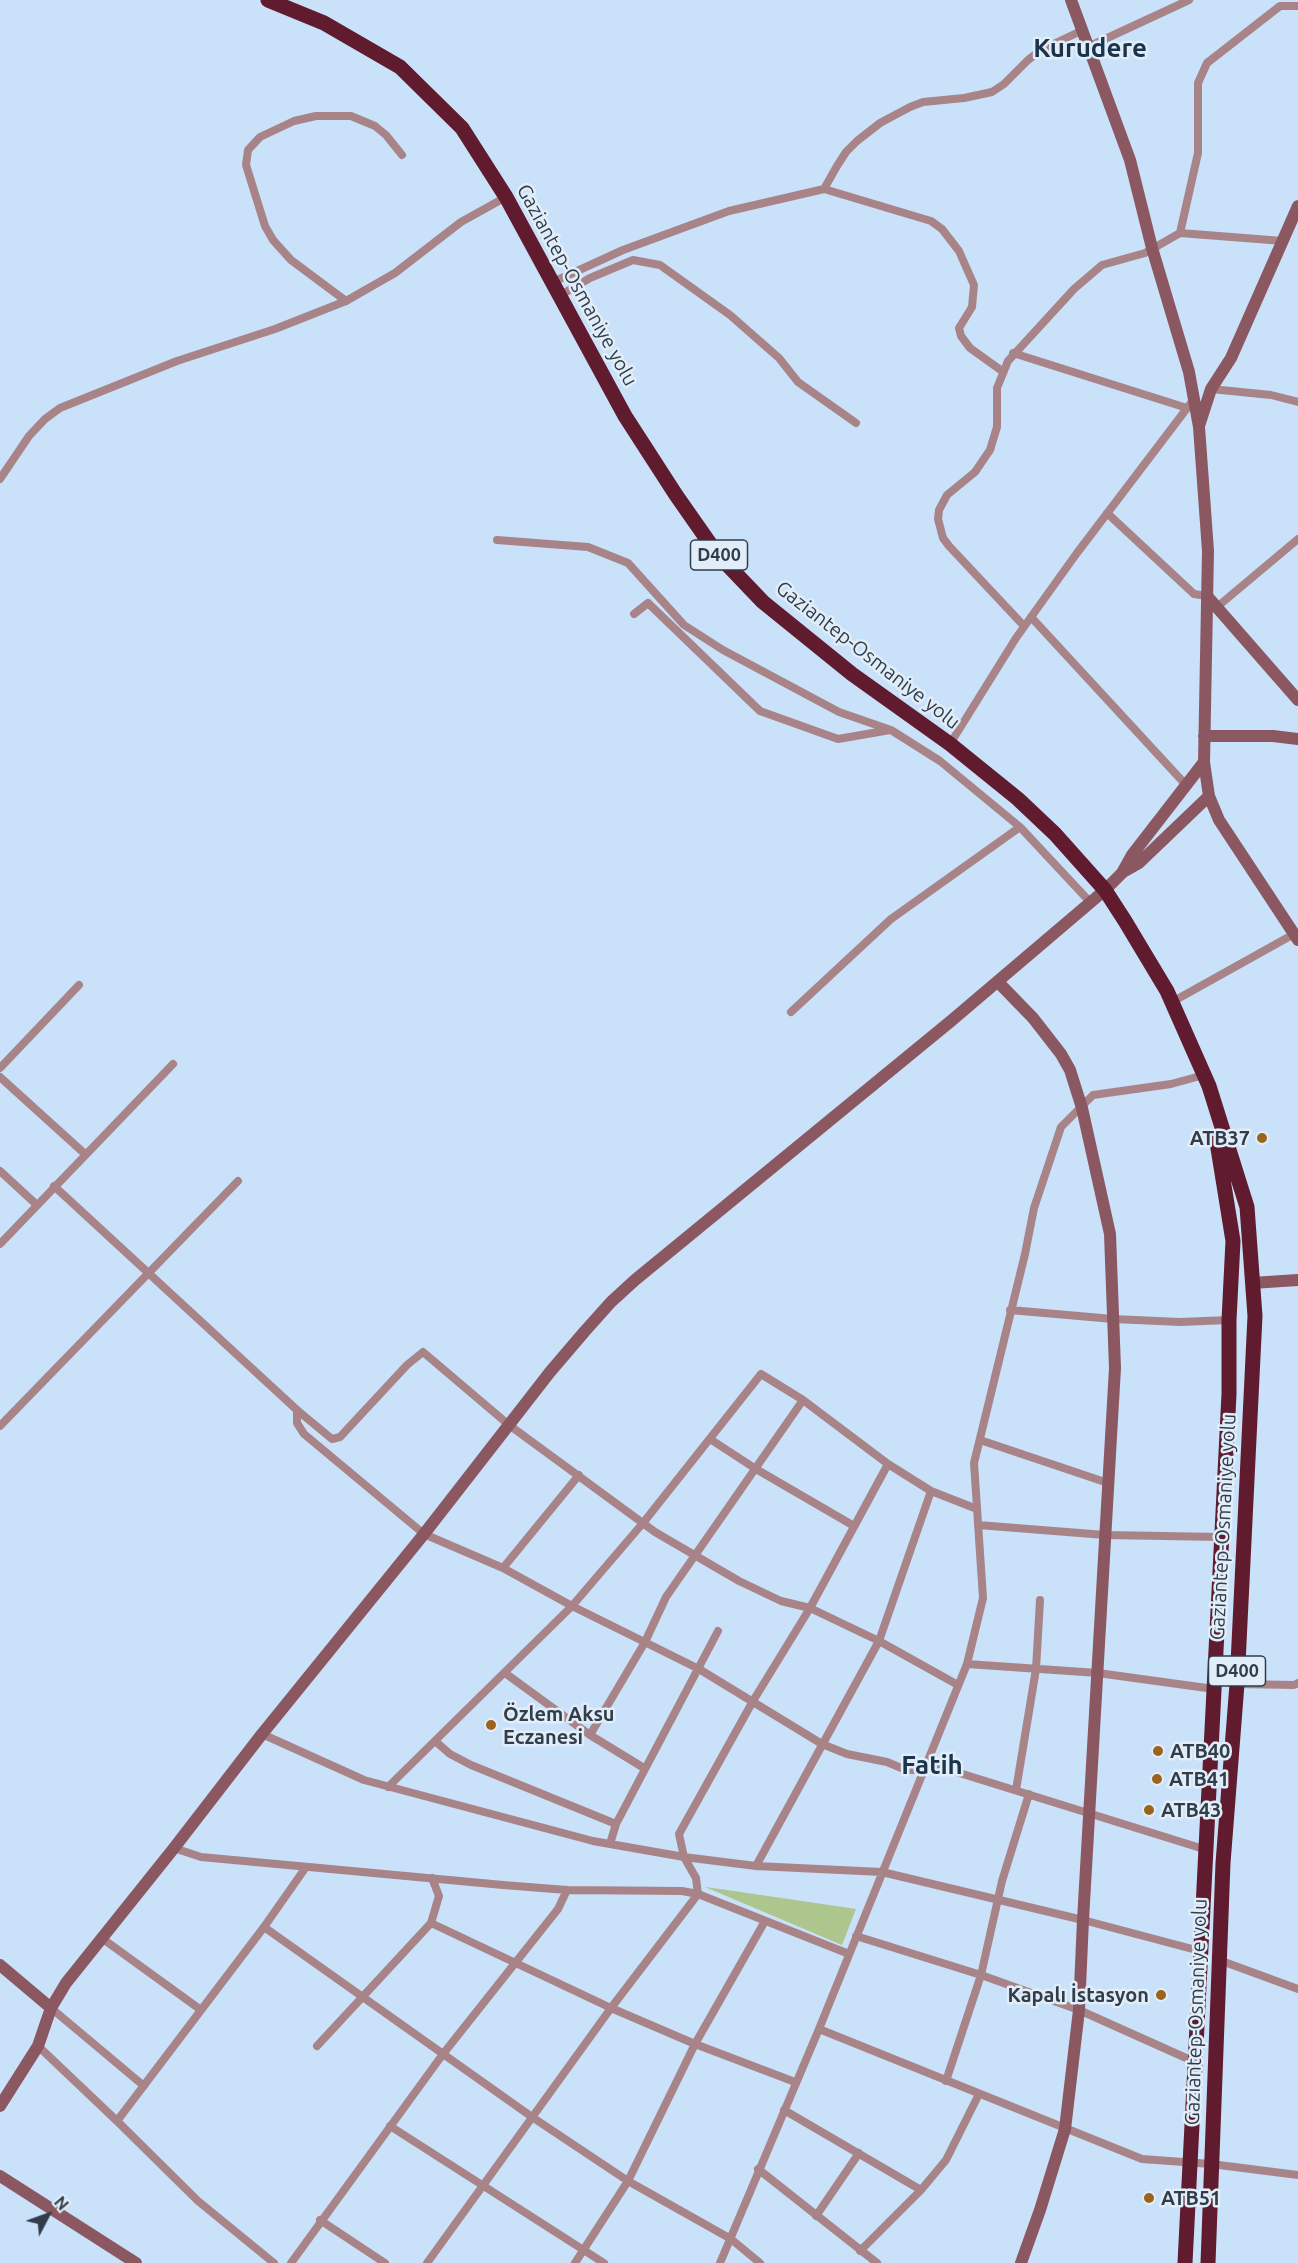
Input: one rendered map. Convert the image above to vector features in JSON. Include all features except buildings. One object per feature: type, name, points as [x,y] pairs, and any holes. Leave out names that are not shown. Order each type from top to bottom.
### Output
[{"type":"highway","name":"Gaziantep-Osmaniye yolu","points":[[268,0],[324,23],[400,67],[462,128],[506,197],[625,416],[718,555],[763,602],[852,674],[950,744],[1040,820],[1105,890],[1129,927],[1172,1002],[1206,1080],[1247,1207],[1255,1316],[1237,1684],[1223,1863],[1208,2263]]},
{"type":"highway","name":"Gaziantep-Osmaniye yolu","points":[[1185,2263],[1229,1394],[1229,1320],[1233,1241],[1206,1080]]},
{"type":"street","points":[[1071,0],[1130,159],[1152,248],[1189,372],[1190,403],[1199,428],[1208,551],[1204,762],[1209,796],[1220,820],[1296,937],[1172,1002]]},
{"type":"street","points":[[1089,46],[1189,0]]},
{"type":"street","points":[[1180,232],[1198,153],[1198,83],[1207,63],[1277,3],[1298,6]]},
{"type":"street","points":[[824,189],[846,152],[880,123],[922,102],[964,98],[992,92],[1041,50],[1083,30]]},
{"type":"street","points":[[346,301],[291,260],[273,240],[265,226],[246,165],[248,150],[260,138],[294,121],[316,116],[339,116],[362,119],[375,126],[386,135],[402,155]]},
{"type":"street","points":[[555,290],[623,250],[729,211],[824,189],[931,221],[942,229],[959,251],[974,285],[972,307],[959,328],[961,336],[970,348],[1002,371]]},
{"type":"street","points":[[0,479],[29,436],[45,419],[60,408],[177,360],[275,329],[346,301],[395,273],[461,222],[506,197]]},
{"type":"street","points":[[1199,428],[1211,389],[1231,358],[1298,206]]},
{"type":"street","points":[[1024,626],[949,546],[942,537],[938,519],[939,510],[947,495],[975,472],[990,450],[997,427],[997,388],[1002,371],[1013,353],[1092,272],[1113,260],[1145,253],[1180,232],[1283,241]]},
{"type":"street","points":[[555,290],[633,260],[660,265],[730,315],[779,358],[798,382],[856,423]]},
{"type":"street","points":[[1013,353],[1190,403]]},
{"type":"street","points":[[1211,389],[1270,395],[1298,402]]},
{"type":"street","points":[[950,744],[1024,626],[1190,403]]},
{"type":"street","points":[[1107,513],[1194,594],[1207,596],[1298,700]]},
{"type":"street","points":[[1217,607],[1298,539]]},
{"type":"street","points":[[497,540],[588,547],[628,563],[684,625],[723,650],[839,712],[891,730],[940,761],[1020,826],[1091,903]]},
{"type":"street","points":[[634,614],[648,603],[760,711],[838,739],[891,730]]},
{"type":"street","points":[[1031,617],[1186,784],[1199,806],[1220,820]]},
{"type":"street","points":[[1204,736],[1273,736],[1298,739]]},
{"type":"street","points":[[1122,873],[1132,855],[1204,762]]},
{"type":"street","points":[[0,2106],[38,2046],[51,2008],[66,1983],[103,1939],[262,1734],[424,1534],[550,1372],[611,1302],[998,982],[1091,903],[1122,873],[1139,863],[1209,796]]},
{"type":"street","points":[[790,1012],[891,919],[1020,826]]},
{"type":"street","points":[[998,982],[1033,1018],[1060,1054],[1070,1070],[1082,1108],[1110,1234],[1115,1368],[1079,2010],[1065,2129],[1021,2263]]},
{"type":"street","points":[[0,1068],[79,986]]},
{"type":"street","points":[[0,1244],[172,1064]]},
{"type":"street","points":[[0,1077],[86,1154]]},
{"type":"street","points":[[720,2263],[819,2029],[967,1664],[983,1598],[974,1463],[1034,1208],[1061,1127],[1093,1095],[1206,1080]]},
{"type":"street","points":[[0,1171],[37,1204]]},
{"type":"street","points":[[0,1426],[238,1181]]},
{"type":"street","points":[[54,1186],[297,1410],[332,1439],[337,1439],[407,1365],[423,1352],[509,1425],[643,1523],[694,1556],[781,1601],[810,1608],[879,1641],[958,1684]]},
{"type":"street","points":[[1252,1282],[1298,1280]]},
{"type":"street","points":[[1010,1310],[1180,1322],[1229,1320]]},
{"type":"street","points":[[388,1787],[572,1606],[643,1523],[761,1374],[802,1400],[888,1464],[932,1491],[977,1509]]},
{"type":"street","points":[[590,1735],[645,1642],[666,1597],[802,1400]]},
{"type":"street","points":[[297,1410],[297,1422],[304,1434],[424,1534],[503,1568],[572,1606],[699,1669],[822,1744],[848,1754],[887,1762],[906,1770],[924,1770],[937,1766],[1207,1850]]},
{"type":"street","points":[[710,1439],[756,1469],[854,1526]]},
{"type":"street","points":[[980,1440],[1108,1483]]},
{"type":"street","points":[[427,2263],[611,2008],[698,1894],[696,1878],[684,1857],[679,1834],[753,1701],[810,1608],[888,1464]]},
{"type":"street","points":[[503,1568],[579,1475]]},
{"type":"street","points":[[756,1866],[879,1641],[932,1491]]},
{"type":"street","points":[[978,1525],[1104,1535],[1221,1537]]},
{"type":"street","points":[[1016,1790],[1036,1669],[1040,1600]]},
{"type":"street","points":[[610,1844],[616,1824],[644,1768],[718,1631]]},
{"type":"street","points":[[967,1664],[1098,1673],[1214,1689]]},
{"type":"street","points":[[505,1673],[590,1735],[644,1768]]},
{"type":"street","points":[[1237,1684],[1294,1685],[1298,1683]]},
{"type":"street","points":[[262,1734],[364,1780],[456,1806],[610,1844],[684,1857],[756,1866],[882,1872],[1083,1920],[1200,1951]]},
{"type":"street","points":[[435,1741],[450,1754],[471,1765],[616,1824]]},
{"type":"street","points":[[946,2081],[981,1975],[998,1900],[1029,1794]]},
{"type":"street","points":[[174,1848],[201,1857],[567,1890],[671,1891],[698,1894],[849,1954]]},
{"type":"street","points":[[117,2121],[306,1867]]},
{"type":"street","points":[[317,2046],[431,1923],[439,1896],[432,1878]]},
{"type":"street","points":[[291,2263],[320,2220],[443,2054],[558,1909],[567,1890]]},
{"type":"street","points":[[575,2263],[628,2181],[695,2044],[765,1921]]},
{"type":"street","points":[[431,1923],[611,2008],[695,2044],[795,2082]]},
{"type":"street","points":[[264,1926],[532,2117],[628,2181],[731,2239],[760,2263]]},
{"type":"street","points":[[856,1936],[981,1975],[1079,2010],[1195,2062]]},
{"type":"street","points":[[103,1939],[201,2010]]},
{"type":"street","points":[[1220,1960],[1298,1989]]},
{"type":"street","points":[[0,1965],[144,2086]]},
{"type":"street","points":[[819,2029],[1142,2159],[1211,2164],[1298,2175]]},
{"type":"street","points":[[38,2046],[198,2201],[274,2263]]},
{"type":"street","points":[[860,2251],[921,2190],[946,2160],[979,2094]]},
{"type":"street","points":[[784,2110],[921,2190]]},
{"type":"street","points":[[390,2126],[604,2263]]},
{"type":"street","points":[[816,2216],[859,2153]]},
{"type":"street","points":[[758,2169],[877,2263]]},
{"type":"street","points":[[0,2176],[136,2263]]},
{"type":"street","points":[[320,2220],[385,2263]]},
{"type":"green space","points":[[705,1887],[734,1891],[856,1909],[842,1945]]},
{"type":"place","name":"ATB37","points":[[1262,1138]]},
{"type":"place","name":"Özlem Aksu Eczanesi","points":[[491,1725]]},
{"type":"place","name":"ATB40","points":[[1158,1751]]},
{"type":"place","name":"ATB41","points":[[1157,1779]]},
{"type":"place","name":"ATB43","points":[[1149,1810]]},
{"type":"place","name":"Kapalı İstasyon","points":[[1161,1995]]},
{"type":"place","name":"ATB51","points":[[1149,2198]]},
{"type":"district","name":"Kurudere","points":[[1090,48]]},
{"type":"district","name":"Fatih","points":[[932,1765]]}]
